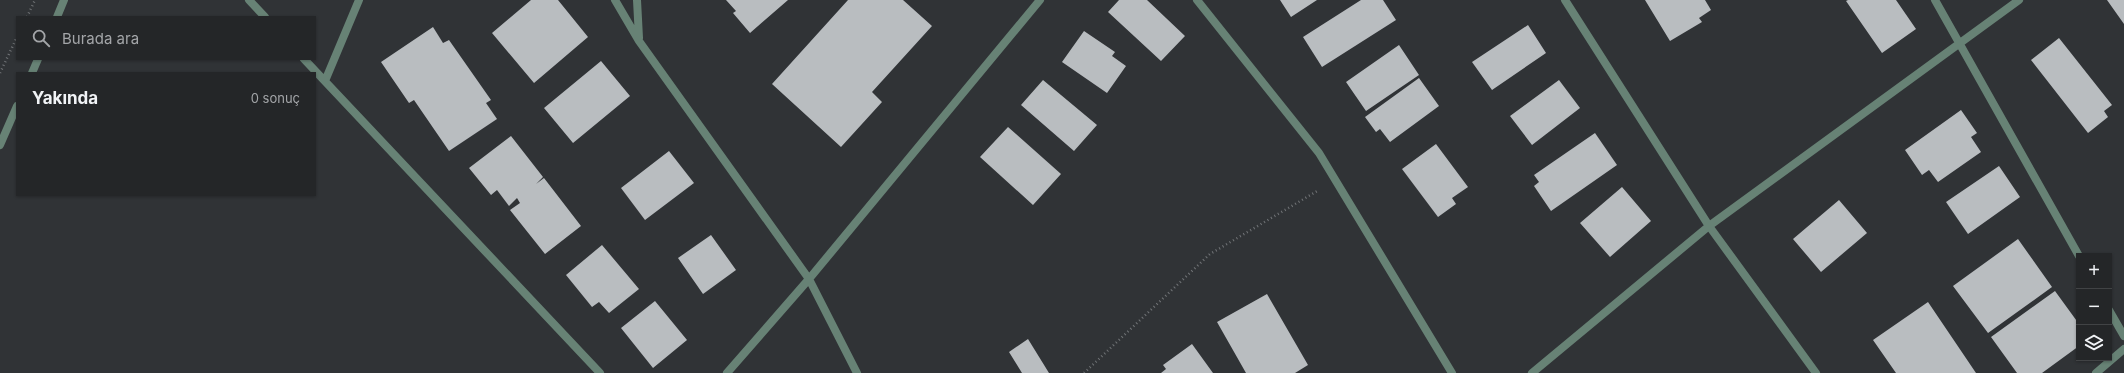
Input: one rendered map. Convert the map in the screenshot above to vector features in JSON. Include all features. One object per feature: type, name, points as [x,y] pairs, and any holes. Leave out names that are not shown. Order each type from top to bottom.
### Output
[{"type":"street","points":[[57,16],[64,0]]},
{"type":"street","points":[[249,0],[264,16]]},
{"type":"street","points":[[325,81],[359,0]]},
{"type":"street","points":[[615,0],[639,41],[809,279],[857,373]]},
{"type":"street","points":[[637,0],[639,41]]},
{"type":"street","points":[[727,373],[809,279],[1040,0]]},
{"type":"street","points":[[1197,0],[1319,154],[1452,373]]},
{"type":"street","points":[[1565,0],[1709,226],[1816,373]]},
{"type":"street","points":[[1935,0],[2077,253]]},
{"type":"street","points":[[1532,373],[1709,226],[1959,42],[2019,0]]},
{"type":"street","points":[[32,72],[38,60]]},
{"type":"street","points":[[305,60],[600,373]]},
{"type":"street","points":[[0,145],[16,108]]},
{"type":"street","points":[[2112,315],[2124,336]]},
{"type":"street","points":[[2096,373],[2124,349]]},
{"type":"path","points":[[27,16],[35,0]]},
{"type":"path","points":[[0,73],[16,39]]},
{"type":"path","points":[[1084,373],[1210,254],[1336,180]]},
{"type":"building","points":[[531,0],[558,0],[588,37],[534,83],[492,33]]},
{"type":"building","points":[[726,0],[788,0],[750,33],[733,13],[736,11]]},
{"type":"building","points":[[848,0],[903,0],[932,26],[872,92],[882,102],[841,147],[772,84]]},
{"type":"building","points":[[1119,0],[1147,0],[1185,36],[1161,61],[1108,12]]},
{"type":"building","points":[[1280,0],[1317,0],[1291,17]]},
{"type":"building","points":[[1361,0],[1383,0],[1396,20],[1322,67],[1303,37]]},
{"type":"building","points":[[1645,0],[1705,0],[1711,10],[1699,18],[1702,22],[1670,41]]},
{"type":"building","points":[[1896,0],[1916,29],[1882,53],[1846,1]]},
{"type":"building","points":[[2107,0],[2124,0],[2124,24]]},
{"type":"building","points":[[1528,25],[1546,53],[1492,90],[1472,62]]},
{"type":"building","points":[[433,27],[443,43],[449,40],[491,100],[486,103],[497,119],[449,151],[414,100],[409,103],[381,62]]},
{"type":"building","points":[[1084,31],[1115,52],[1112,56],[1126,66],[1107,93],[1062,62]]},
{"type":"building","points":[[2059,38],[2112,105],[2104,111],[2108,117],[2088,133],[2031,60]]},
{"type":"building","points":[[1399,45],[1419,75],[1366,111],[1346,82]]},
{"type":"building","points":[[601,61],[630,96],[573,143],[544,108]]},
{"type":"building","points":[[1419,78],[1439,106],[1390,142],[1380,129],[1376,132],[1365,117]]},
{"type":"building","points":[[1043,80],[1097,125],[1074,151],[1021,105]]},
{"type":"building","points":[[1559,80],[1580,108],[1532,145],[1510,116]]},
{"type":"building","points":[[1961,110],[1977,133],[1971,137],[1981,152],[1938,182],[1929,170],[1922,175],[1905,150]]},
{"type":"building","points":[[1008,127],[1061,174],[1033,205],[980,157]]},
{"type":"building","points":[[1595,133],[1617,165],[1551,211],[1534,186],[1539,182],[1534,175]]},
{"type":"building","points":[[511,136],[543,177],[536,184],[544,178],[581,226],[545,254],[510,210],[520,203],[517,198],[509,206],[497,190],[491,195],[469,168]]},
{"type":"building","points":[[1436,144],[1468,187],[1452,198],[1456,204],[1438,217],[1402,169]]},
{"type":"building","points":[[669,151],[694,183],[645,220],[621,188]]},
{"type":"building","points":[[1999,166],[2020,197],[1968,234],[1946,202]]},
{"type":"building","points":[[1622,187],[1651,221],[1610,257],[1580,223]]},
{"type":"building","points":[[1839,200],[1867,233],[1821,272],[1793,239]]},
{"type":"building","points":[[711,235],[736,270],[703,294],[678,258]]},
{"type":"building","points":[[2018,239],[2052,287],[1988,333],[1953,286]]},
{"type":"building","points":[[602,245],[639,289],[609,313],[599,302],[592,307],[566,275]]},
{"type":"building","points":[[2055,291],[2076,320],[2076,348],[2042,373],[2017,373],[1991,337]]},
{"type":"building","points":[[1267,294],[1308,365],[1295,373],[1246,373],[1217,322]]},
{"type":"building","points":[[655,301],[687,340],[653,368],[621,328]]},
{"type":"building","points":[[1928,302],[1976,373],[1896,373],[1873,340]]},
{"type":"building","points":[[1028,339],[1049,373],[1022,373],[1009,352]]},
{"type":"building","points":[[1192,344],[1213,373],[1161,373],[1166,369],[1163,365]]}]
